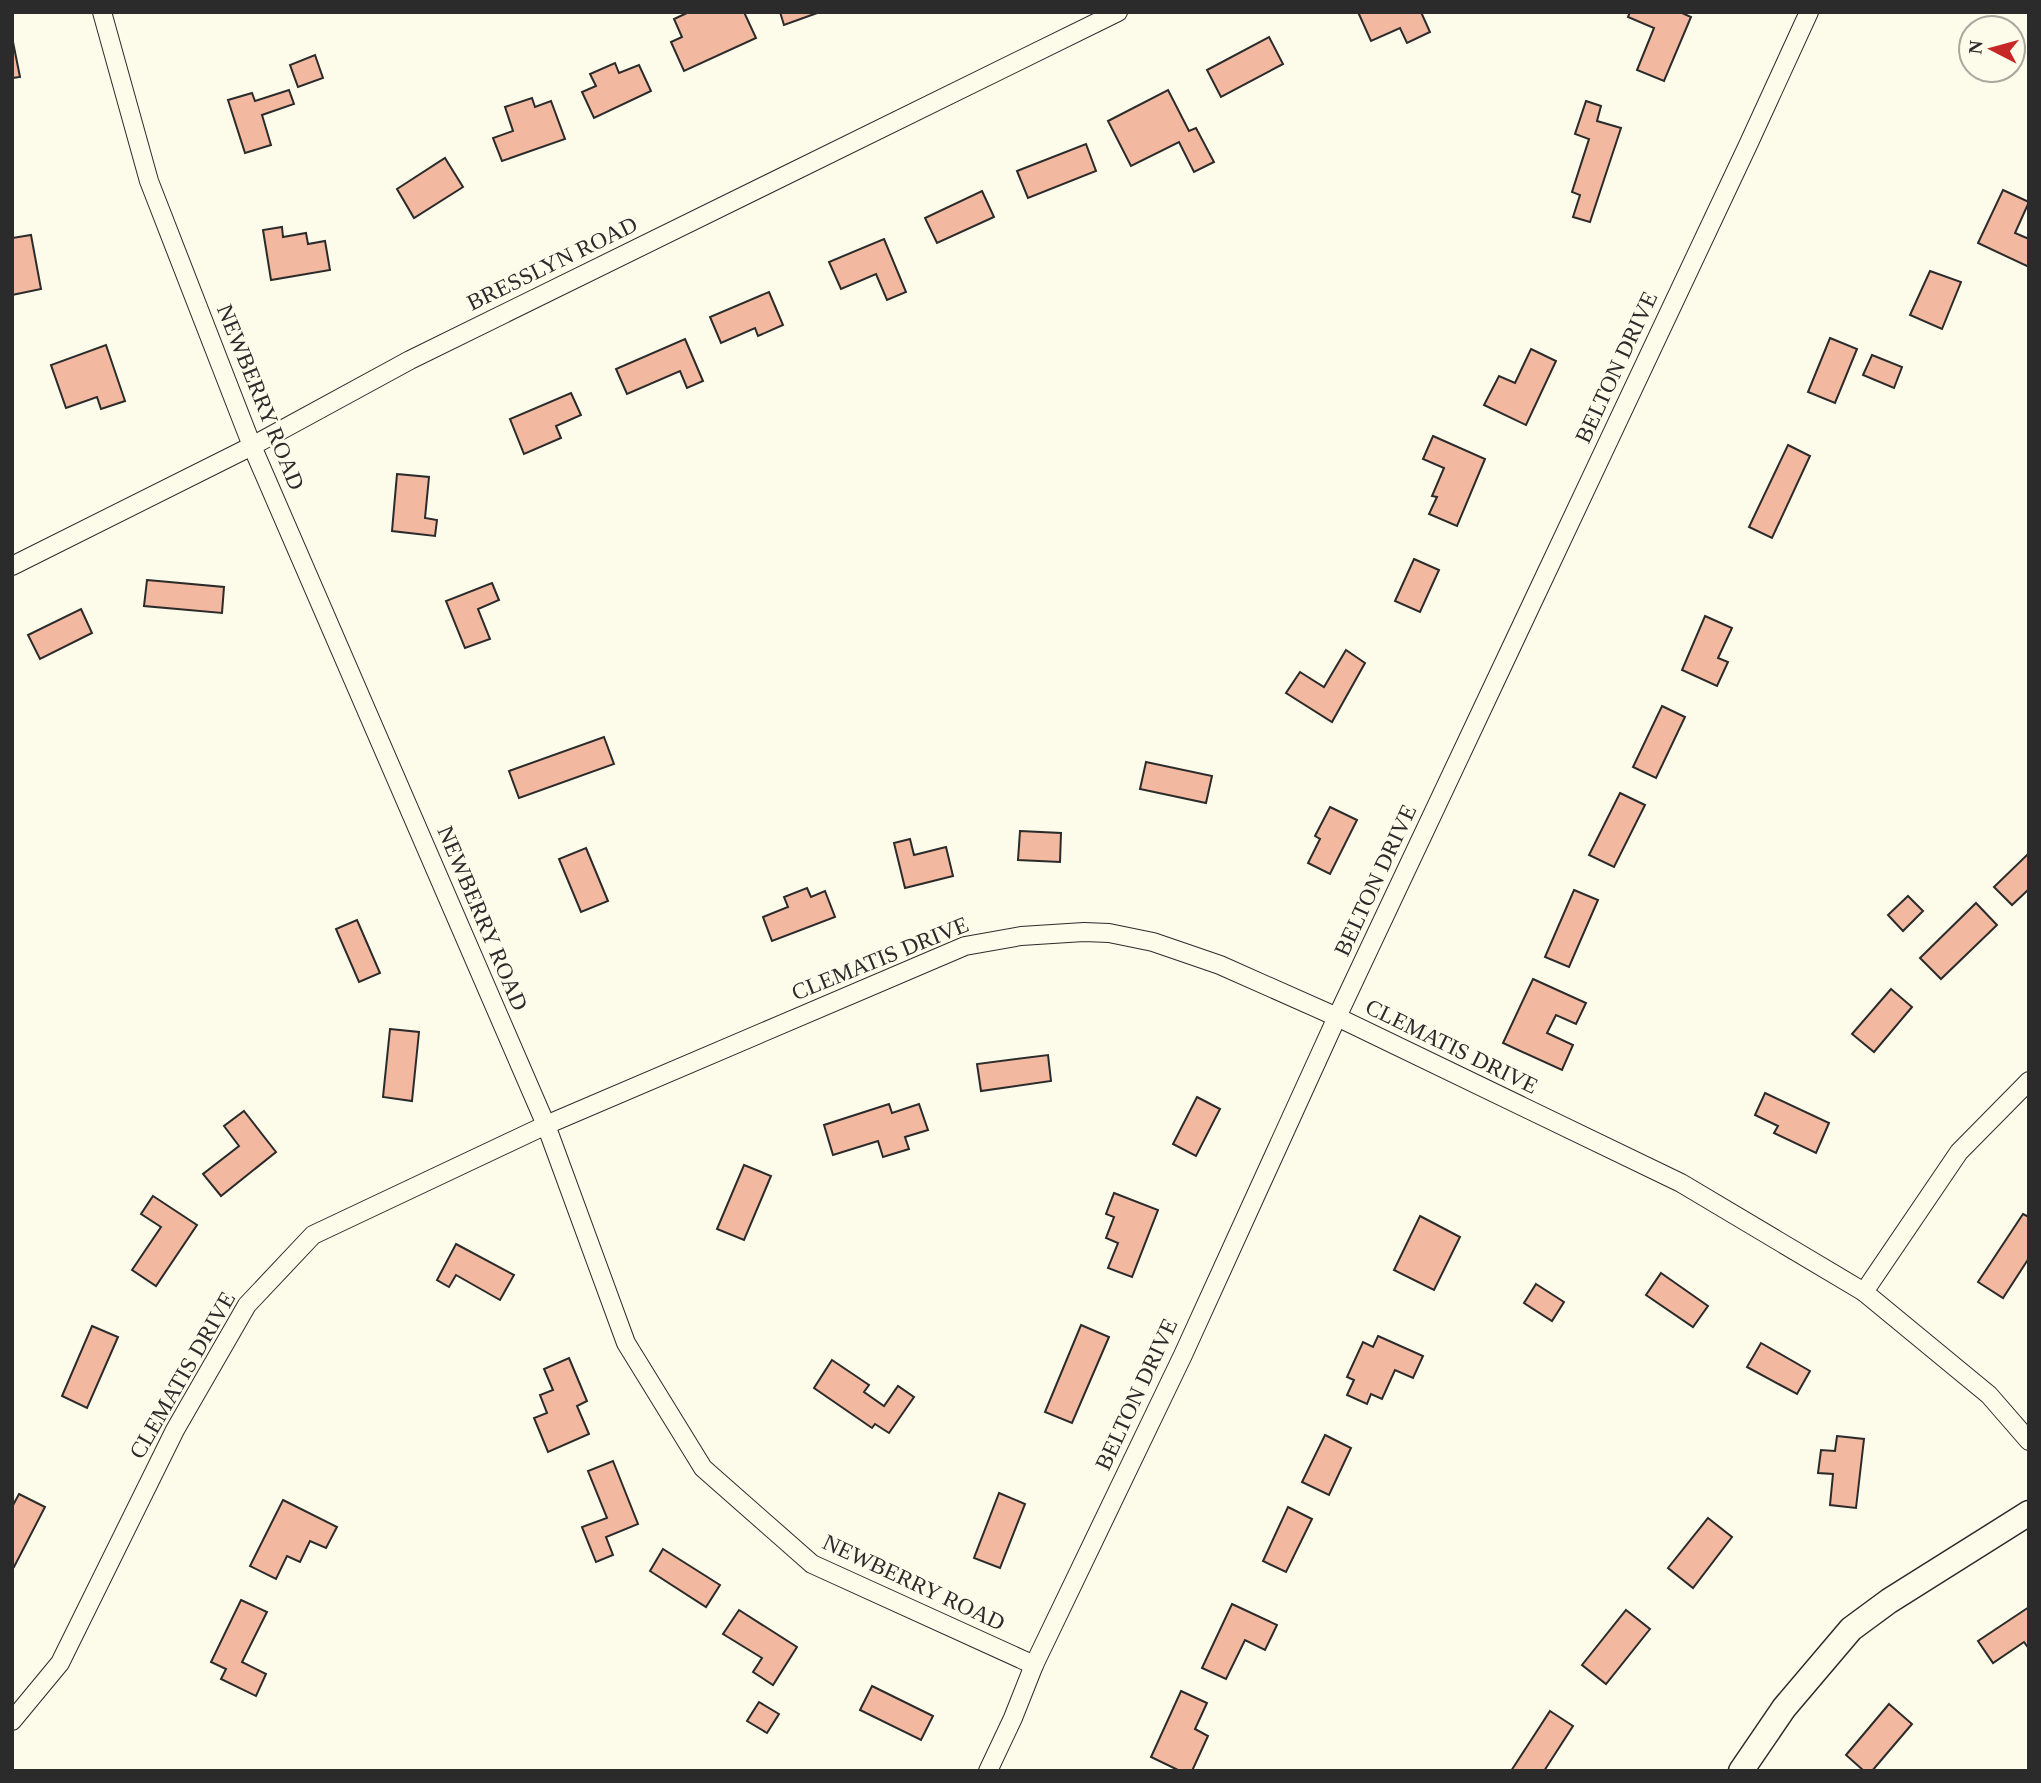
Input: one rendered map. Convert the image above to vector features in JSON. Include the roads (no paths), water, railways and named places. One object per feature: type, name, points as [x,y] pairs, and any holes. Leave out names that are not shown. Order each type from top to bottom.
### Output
[{"type":"street","name":"NEWBERRY ROAD","points":[[102,12],[149,181],[252,446],[546,1125],[626,1343],[703,1468],[812,1564],[1034,1665]]},
{"type":"street","name":"BRESSLYN ROAD","points":[[12,566],[252,446],[410,360],[1118,12]]},
{"type":"street","name":"BELTON DRIVE","points":[[988,1771],[1034,1665],[1183,1355],[1337,1017],[1809,12]]},
{"type":"street","name":"CLEMATIS DRIVE","points":[[12,1721],[60,1663],[175,1430],[247,1305],[313,1235],[546,1125],[965,946],[1021,936],[1109,933],[1153,942],[1220,965],[1337,1017],[1681,1182],[1864,1292],[1989,1395],[2029,1441]]},
{"type":"street","points":[[1864,1292],[1959,1152],[2029,1081]]},
{"type":"street","points":[[1741,1771],[1784,1708],[1851,1629],[1889,1601],[2029,1513]]}]
